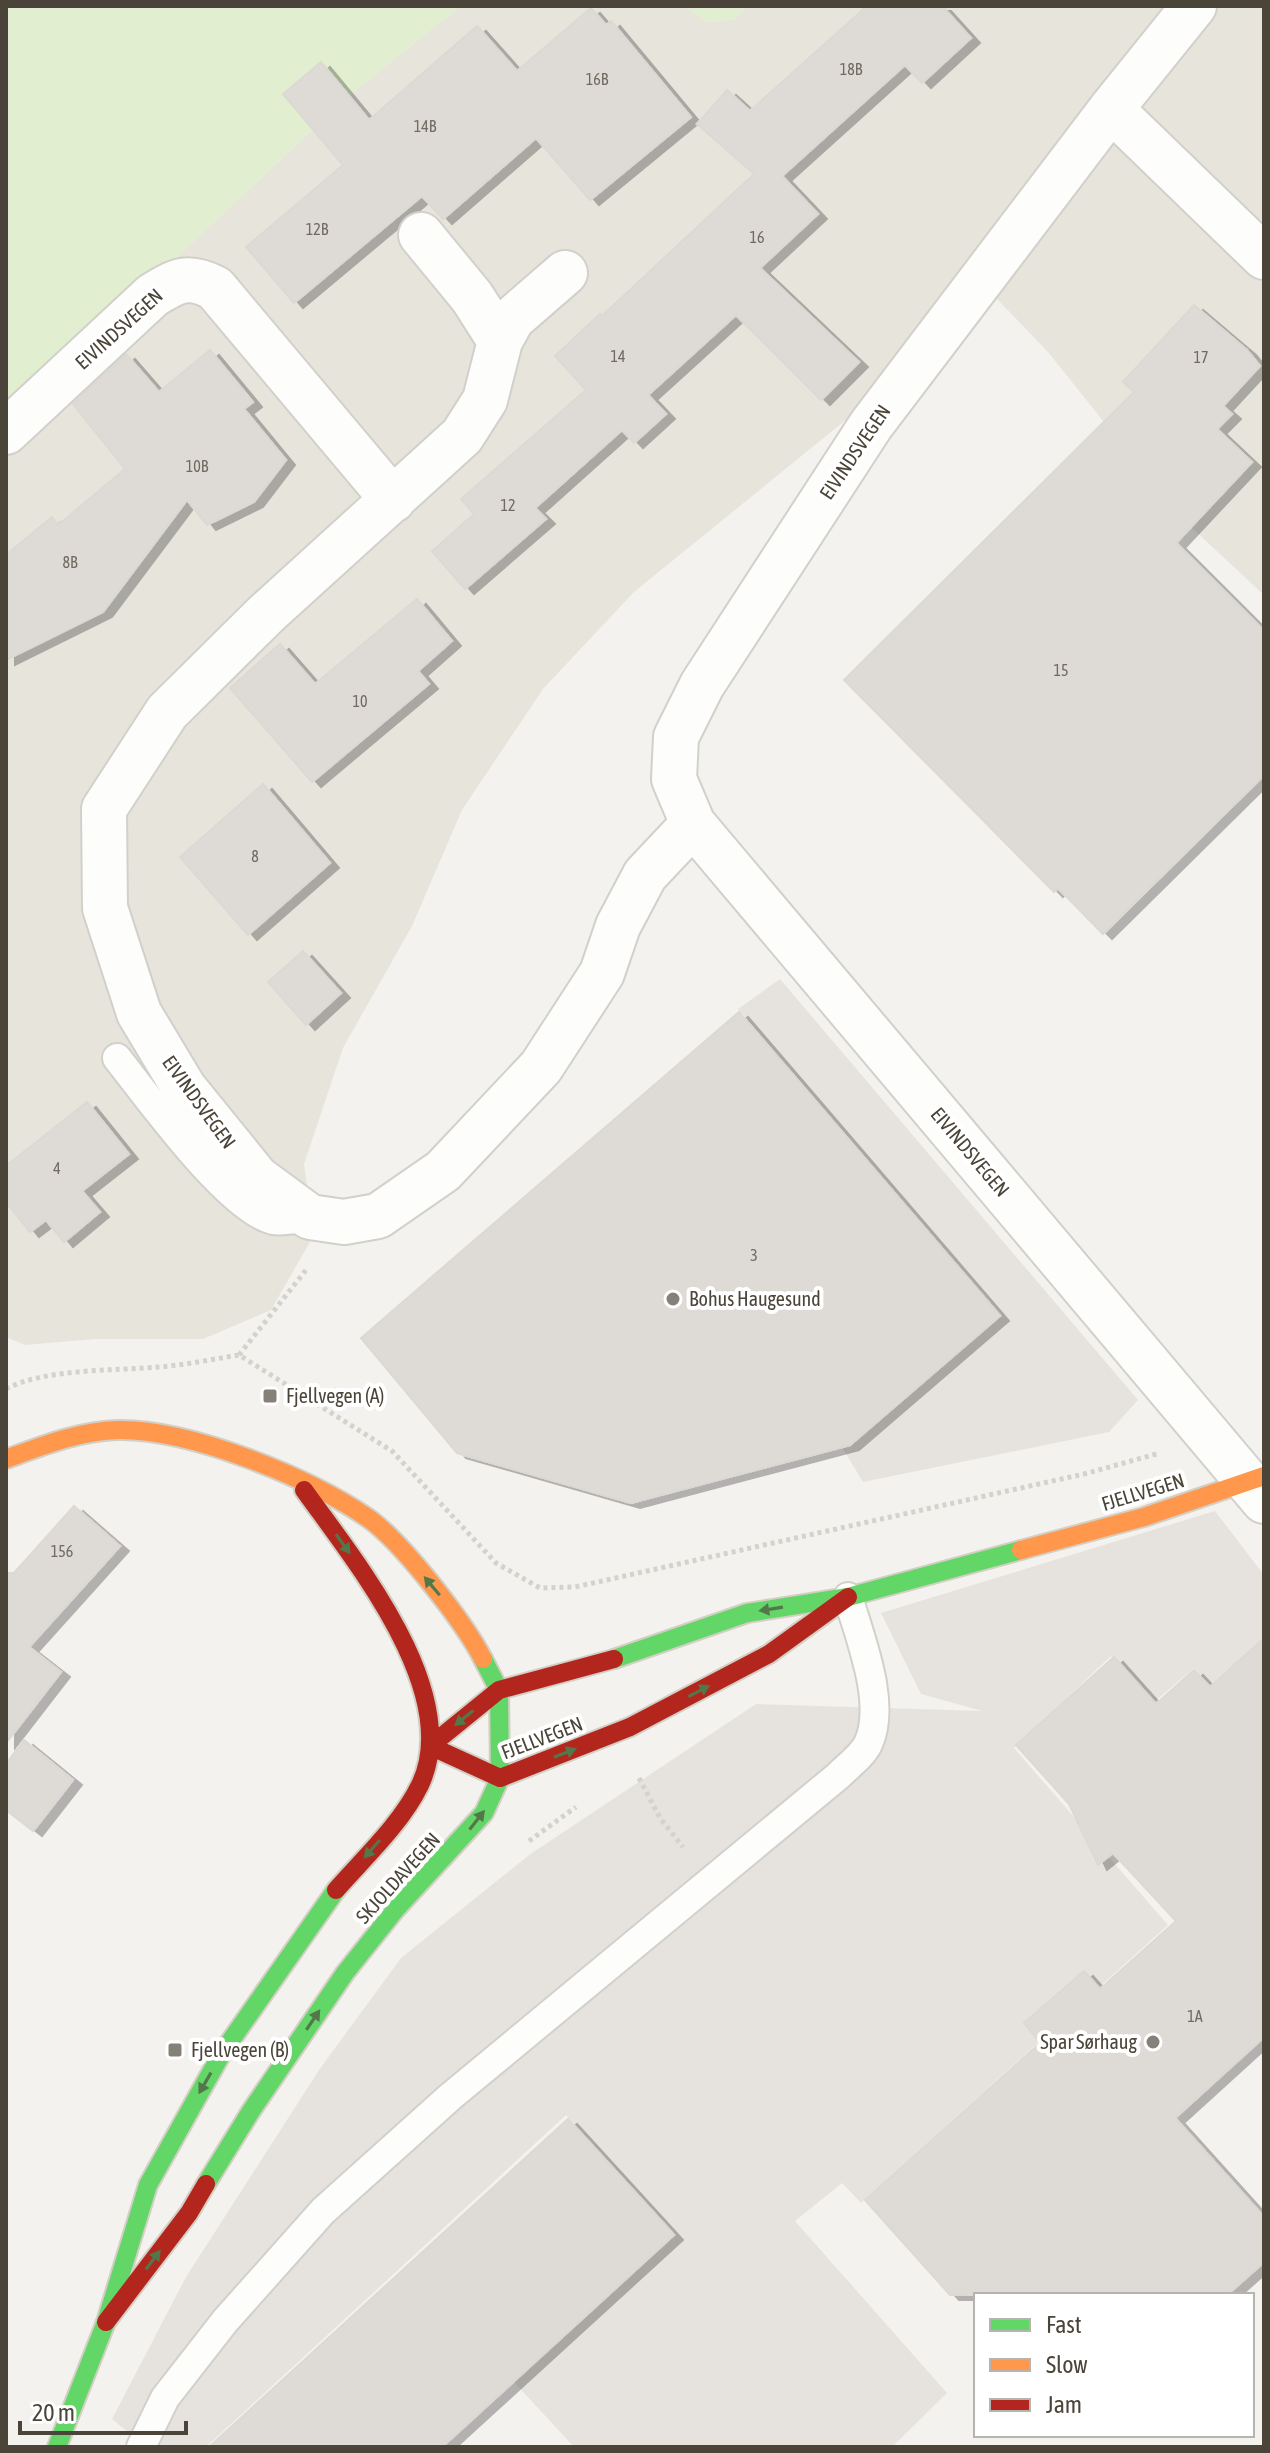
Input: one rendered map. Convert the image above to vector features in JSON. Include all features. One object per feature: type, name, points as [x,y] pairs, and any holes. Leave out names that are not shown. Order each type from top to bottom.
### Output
[{"type":"main road","name":"SKJOLDAVEGEN","points":[[6,1459],[63,1438],[115,1430],[159,1432],[204,1442],[298,1481],[369,1519],[432,1585],[476,1645],[499,1690],[500,1778],[484,1813],[396,1909],[345,1973],[251,2111],[189,2213],[106,2322]]},
{"type":"main road","name":"SKJOLDAVEGEN","points":[[57,2447],[106,2322],[148,2185],[222,2053],[289,1953],[327,1901],[393,1824],[420,1784],[430,1746],[420,1681],[386,1604],[298,1481]]},
{"type":"main road","name":"FJELLVEGEN","points":[[848,1597],[769,1654],[630,1727],[500,1778],[430,1746],[499,1690],[599,1664],[747,1613],[848,1597],[1258,1486]]},
{"type":"street","name":"EIVINDSVEGEN","points":[[1194,6],[1111,109],[871,425],[702,685],[676,737],[674,779],[693,824],[1210,1438],[1258,1486]]},
{"type":"street","points":[[1111,109],[1264,257]]},
{"type":"street","points":[[421,235],[472,297],[500,341]]},
{"type":"street","name":"EIVINDSVEGEN","points":[[327,1220],[257,1178],[184,1088],[139,1013],[105,908],[104,809],[167,712],[266,614],[462,436],[485,400],[500,341],[512,319],[565,273]]},
{"type":"street","name":"EIVINDSVEGEN","points":[[6,432],[153,295],[173,283],[196,278],[215,288],[393,500]]},
{"type":"street","points":[[327,1220],[378,1216],[443,1171],[541,1067],[602,973],[618,926],[645,875],[693,824]]},
{"type":"lane","points":[[117,1058],[178,1134],[241,1202],[273,1220],[327,1220]]},
{"type":"lane","points":[[141,2447],[165,2398],[225,2321],[323,2211],[450,2097],[838,1776],[867,1747],[877,1719],[865,1652],[848,1597]]},
{"type":"path","points":[[239,1355],[327,1220]]},
{"type":"path","points":[[6,1389],[65,1374],[111,1368],[159,1367],[239,1355],[392,1451],[496,1563],[540,1588],[575,1587],[1069,1478],[1210,1438]]},
{"type":"path","points":[[632,1767],[660,1818],[710,1881]]},
{"type":"shaded area","points":[[460,6],[687,6],[706,23],[734,19],[746,6],[1264,6],[1264,595],[1178,515],[1048,352],[996,298],[634,592],[543,689],[462,810],[412,926],[343,1048],[304,1164],[314,1235],[271,1310],[203,1339],[95,1339],[25,1345],[6,1337],[6,423],[101,339],[180,254],[344,100]]},
{"type":"shaded area","points":[[780,979],[1138,1400],[1109,1432],[863,1482],[843,1449],[1002,1315],[738,1009]]},
{"type":"shaded area","points":[[1215,1511],[1264,1575],[1264,1638],[1210,1686],[1194,1668],[1153,1703],[1111,1656],[1014,1748],[1168,1925],[861,2203],[842,2183],[795,2221],[947,2393],[892,2447],[574,2447],[513,2381],[674,2232],[566,2115],[206,2447],[146,2447],[112,2419],[186,2277],[319,2070],[401,1958],[529,1855],[756,1704],[982,1711],[921,1694],[881,1613]]},
{"type":"green space","points":[[6,6],[460,6],[344,100],[180,254],[101,339],[6,423]]},
{"type":"green space","points":[[687,6],[746,6],[734,19],[706,23]]},
{"type":"building","points":[[867,6],[942,6],[971,38],[922,83],[905,65],[782,176],[818,214],[760,268],[859,362],[821,400],[736,315],[648,395],[666,414],[634,443],[622,430],[535,508],[546,519],[465,589],[432,551],[474,514],[461,499],[586,390],[555,356],[754,174],[697,124],[727,90],[750,111]]},
{"type":"building","points":[[591,8],[606,25],[611,21],[691,117],[590,200],[536,138],[443,219],[422,196],[294,303],[246,247],[343,165],[283,94],[321,62],[369,120],[477,26],[517,71]]},
{"type":"building","points":[[1194,305],[1247,350],[1260,366],[1223,406],[1232,414],[1217,429],[1252,462],[1176,543],[1264,631],[1264,775],[1103,934],[1058,888],[1054,892],[844,680],[1134,392],[1123,382]]},
{"type":"building","points":[[210,350],[253,402],[244,409],[286,460],[254,502],[207,525],[187,500],[103,612],[6,660],[6,555],[52,517],[58,525],[125,469],[73,404],[126,354],[159,392]]},
{"type":"building","points":[[417,599],[452,641],[418,671],[429,684],[312,782],[230,688],[280,644],[315,684]]},
{"type":"building","points":[[263,784],[330,863],[248,935],[180,857]]},
{"type":"building","points":[[303,951],[341,993],[306,1025],[268,982]]},
{"type":"building","points":[[739,1012],[1000,1316],[850,1445],[631,1503],[457,1453],[361,1338]]},
{"type":"building","points":[[87,1102],[129,1154],[82,1191],[100,1212],[64,1242],[46,1220],[30,1232],[6,1202],[6,1166]]},
{"type":"building","points":[[74,1506],[120,1546],[29,1647],[61,1672],[6,1743],[6,1573],[14,1573]]},
{"type":"building","points":[[1264,1638],[1264,2037],[1175,2118],[1264,2217],[1264,2262],[1229,2293],[950,2295],[865,2200],[1040,2043],[1024,2023],[1084,1971],[1100,1989],[1176,1921],[1113,1853],[1098,1865],[1069,1804],[1016,1745],[1114,1657],[1156,1704],[1194,1670],[1210,1687]]},
{"type":"building","points":[[24,1740],[73,1780],[33,1831],[6,1810],[6,1764]]},
{"type":"building","points":[[568,2119],[674,2235],[442,2447],[209,2447]]},
{"type":"traffic: fast","points":[[614,1659],[747,1613],[848,1597],[1021,1550]]},
{"type":"traffic: fast","points":[[206,2184],[251,2111],[345,1973],[396,1909],[484,1813],[500,1778],[499,1690],[483,1659]]},
{"type":"traffic: fast","points":[[57,2447],[106,2322],[148,2185],[222,2053],[336,1890]]},
{"type":"traffic: slow","points":[[6,1459],[75,1436],[118,1430],[179,1438],[248,1458],[282,1472],[343,1502],[382,1529],[431,1584],[483,1659]]},
{"type":"traffic: slow","points":[[1021,1550],[1144,1517],[1264,1476]]},
{"type":"traffic: jam","points":[[304,1490],[374,1590],[397,1629],[416,1670],[427,1710],[430,1749],[420,1785],[392,1827],[336,1890]]},
{"type":"traffic: jam","points":[[614,1659],[499,1690],[430,1746],[500,1778],[630,1727],[769,1654],[848,1597]]},
{"type":"traffic: jam","points":[[106,2322],[189,2213],[206,2184]]},
{"type":"place","name":"Bohus Haugesund","points":[[673,1299]]},
{"type":"place","name":"Fjellvegen (A)","points":[[270,1396]]},
{"type":"place","name":"Spar Sørhaug","points":[[1153,2042]]},
{"type":"place","name":"Fjellvegen (B)","points":[[175,2050]]}]
